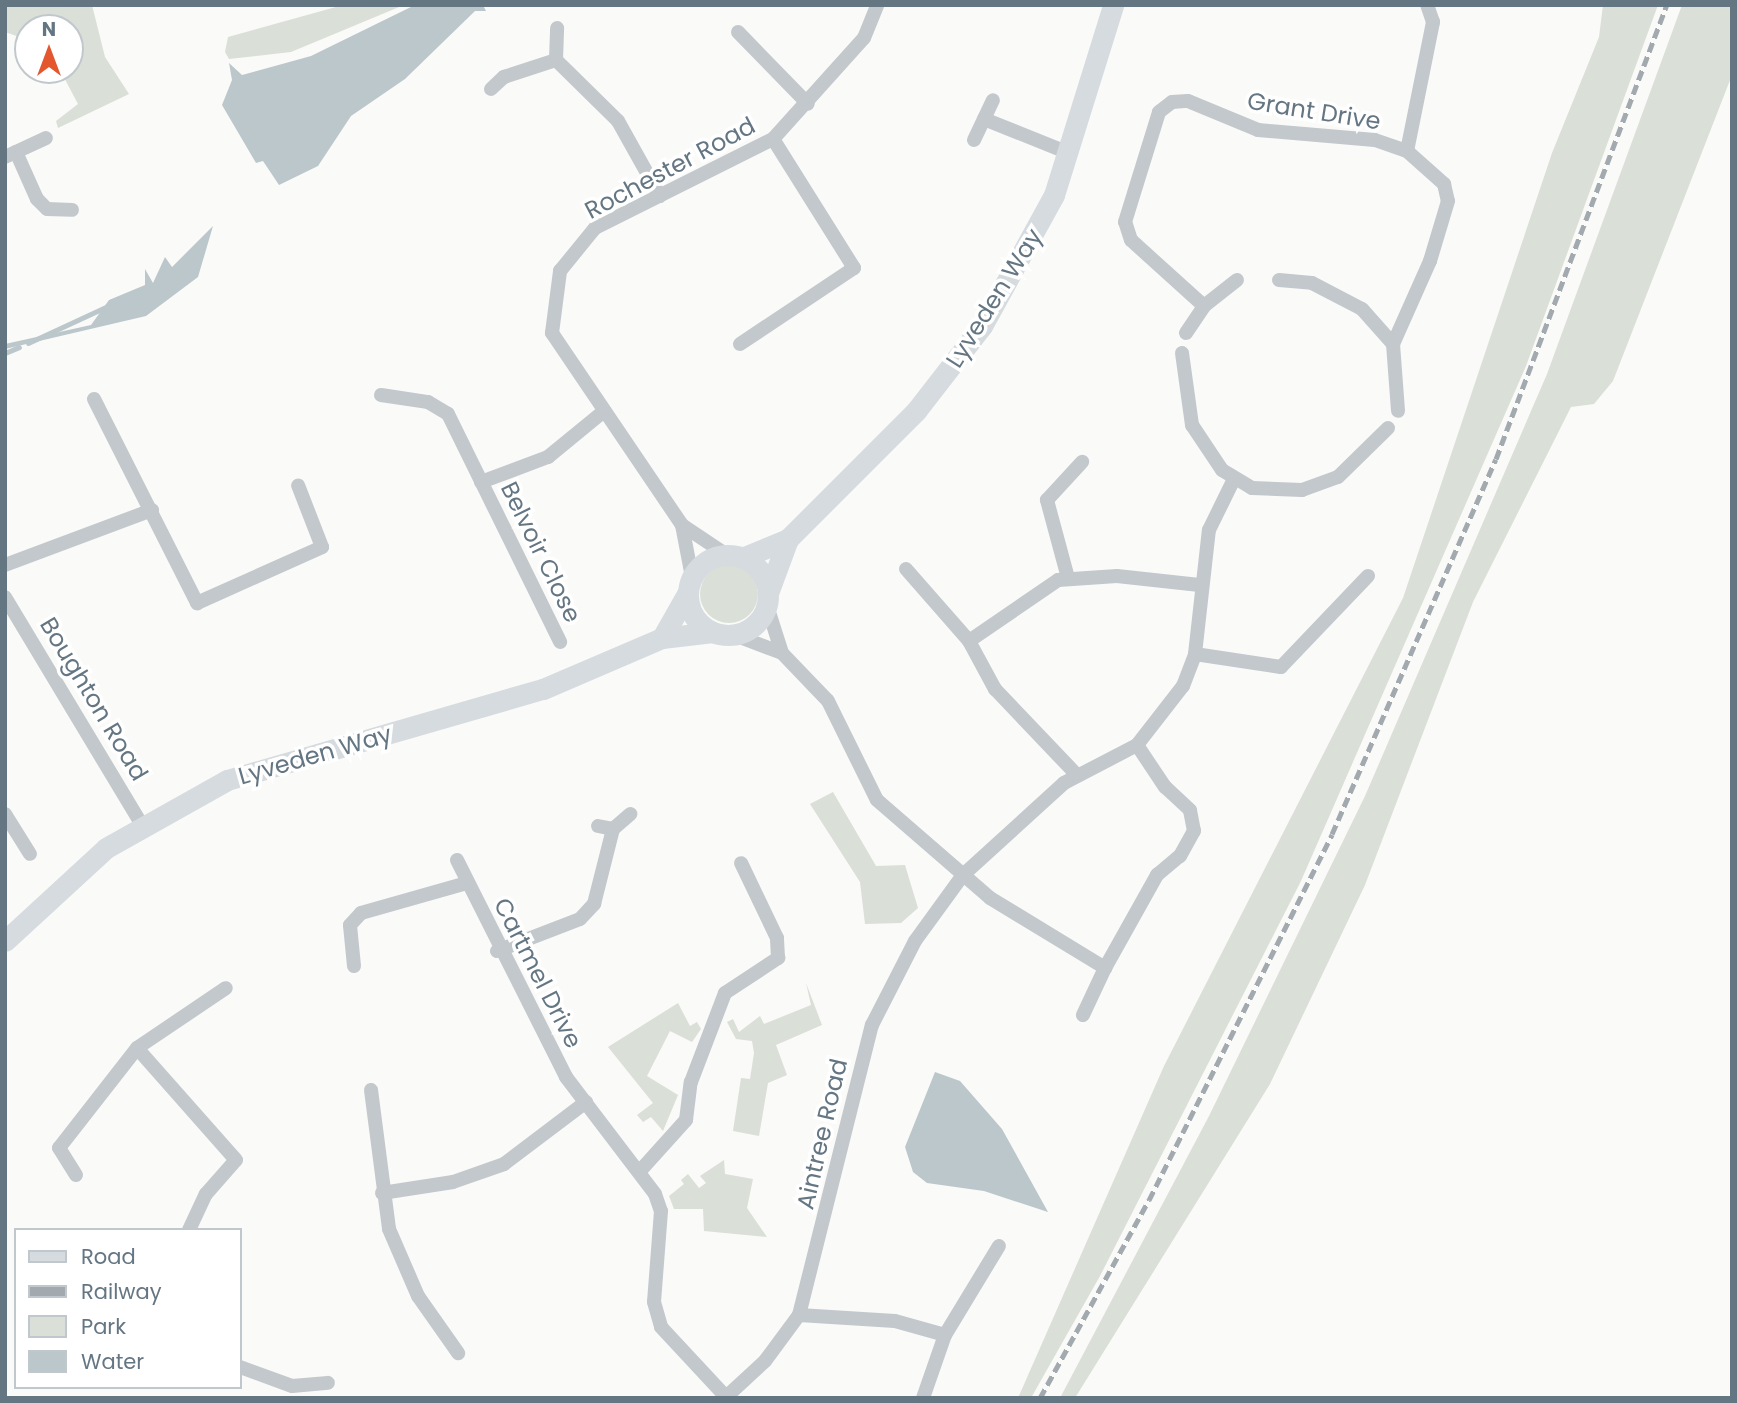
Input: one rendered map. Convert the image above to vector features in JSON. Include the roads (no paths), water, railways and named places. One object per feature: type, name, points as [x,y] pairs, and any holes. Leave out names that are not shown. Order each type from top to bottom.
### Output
[{"type":"street","name":"Rochester Road","points":[[735,557],[682,525],[552,333],[559,271],[595,228],[772,139],[808,104],[864,38],[877,5]]},
{"type":"street","name":"Lyveden Way","points":[[5,941],[74,873],[142,825],[242,775],[543,689],[662,638],[722,634],[751,628],[767,600],[788,539],[916,411],[960,357],[1035,235],[1069,153],[1113,5]]},
{"type":"street","points":[[1398,411],[1393,344],[1430,261],[1448,201],[1444,184],[1408,151],[1433,22],[1427,5]]},
{"type":"street","points":[[557,28],[556,60],[618,121],[660,195]]},
{"type":"street","points":[[738,33],[808,104]]},
{"type":"street","points":[[491,89],[503,77],[556,60]]},
{"type":"street","points":[[974,140],[993,100]]},
{"type":"street","name":"Grant Drive","points":[[1204,306],[1131,240],[1125,222],[1159,112],[1172,102],[1188,101],[1258,130],[1338,134],[1408,151]]},
{"type":"street","points":[[984,119],[1069,153]]},
{"type":"street","points":[[46,138],[11,154],[37,199],[47,209],[72,210]]},
{"type":"street","points":[[740,344],[855,268],[772,139]]},
{"type":"street","points":[[1186,333],[1204,306],[1237,280]]},
{"type":"street","points":[[1279,280],[1333,292],[1362,309],[1393,344]]},
{"type":"street","points":[[1182,353],[1192,425],[1233,481],[1280,493],[1317,486],[1361,459],[1388,428]]},
{"type":"street","name":"Belvoir Close","points":[[380,395],[428,402],[448,414],[560,642]]},
{"type":"street","points":[[94,399],[197,603],[322,547],[298,485]]},
{"type":"street","name":"Belvoir Close","points":[[481,482],[548,457],[604,411]]},
{"type":"street","points":[[1068,578],[1046,500],[1082,462]]},
{"type":"street","points":[[1083,1015],[1105,968],[1157,875],[1180,856],[1194,831],[1190,810],[1164,787],[1137,745],[1183,686],[1195,653],[1200,585],[1209,530],[1233,481]]},
{"type":"street","points":[[5,565],[152,510]]},
{"type":"street","name":"Rochester Road","points":[[682,525],[690,585]]},
{"type":"street","name":"Lyveden Way","points":[[662,638],[690,585],[710,559],[735,557],[788,539]]},
{"type":"street","points":[[735,557],[758,569],[782,653],[839,716],[858,772],[877,800],[963,875],[1105,968]]},
{"type":"street","points":[[905,569],[969,641],[995,689],[1076,774]]},
{"type":"street","points":[[1195,653],[1281,667],[1368,576]]},
{"type":"street","points":[[969,641],[1039,587],[1068,578],[1200,585]]},
{"type":"street","points":[[690,585],[693,615],[722,634],[782,653]]},
{"type":"street","name":"Boughton Road","points":[[5,597],[142,825]]},
{"type":"street","name":"Aintree Road","points":[[726,1398],[765,1361],[799,1315],[872,1025],[915,941],[963,875],[1076,774],[1137,745]]},
{"type":"street","points":[[5,814],[30,854]]},
{"type":"street","points":[[497,951],[580,919],[594,904],[613,829],[630,814]]},
{"type":"street","points":[[598,826],[613,829]]},
{"type":"street","name":"Cartmel Drive","points":[[457,860],[497,951],[586,1102],[640,1171],[661,1211],[653,1280],[661,1327],[726,1398]]},
{"type":"street","points":[[640,1171],[686,1120],[691,1082],[725,993],[778,958],[777,938],[741,863]]},
{"type":"street","points":[[354,966],[350,925],[361,913],[467,883]]},
{"type":"street","points":[[76,1175],[59,1148],[137,1048],[226,988]]},
{"type":"street","points":[[137,1048],[236,1160],[206,1194],[190,1228]]},
{"type":"street","points":[[371,1090],[382,1193],[403,1266],[458,1353]]},
{"type":"street","points":[[382,1193],[453,1182],[504,1164],[586,1102]]},
{"type":"street","points":[[923,1398],[945,1335],[999,1246]]},
{"type":"street","points":[[799,1315],[895,1321],[945,1335]]},
{"type":"street","points":[[242,1368],[307,1393],[328,1383]]},
{"type":"water","points":[[415,5],[483,5],[486,11],[475,11],[405,79],[351,116],[318,166],[279,185],[263,161],[256,163],[222,105],[232,80],[229,63],[242,75],[311,56]]},
{"type":"water","points":[[213,226],[198,277],[146,316],[5,349],[5,344],[91,325],[109,300],[145,285],[145,269],[153,283],[165,257],[172,267]]},
{"type":"water","points":[[935,1072],[960,1081],[1002,1129],[1048,1212],[984,1191],[927,1183],[913,1172],[905,1147]]},
{"type":"waterway","points":[[28,343],[108,306]]},
{"type":"waterway","points":[[5,353],[19,347]]},
{"type":"railway","points":[[1040,1398],[1149,1200],[1332,834],[1496,459],[1667,5]]}]
